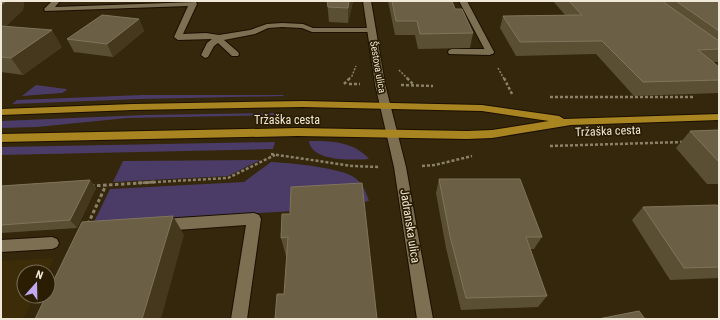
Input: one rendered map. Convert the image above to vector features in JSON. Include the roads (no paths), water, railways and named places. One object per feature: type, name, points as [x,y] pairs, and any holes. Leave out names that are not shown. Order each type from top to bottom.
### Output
[{"type":"main road","name":"Tržaška cesta","points":[[1,112],[149,106],[303,104],[482,108],[571,121]]},
{"type":"main road","name":"Tržaška cesta","points":[[1,138],[278,132],[467,135],[492,134],[571,121],[719,117]]},
{"type":"street","points":[[56,1],[48,9],[196,2],[178,37],[206,36],[219,38],[252,32],[270,34],[304,33],[312,30],[372,30]]},
{"type":"street","name":"Šestova ulica","points":[[366,1],[380,84],[392,133]]},
{"type":"street","points":[[452,52],[490,52],[463,1]]},
{"type":"street","points":[[219,38],[234,54]]},
{"type":"street","points":[[205,55],[210,45],[219,38]]},
{"type":"street","name":"Jadranska ulica","points":[[392,133],[400,167],[425,319]]},
{"type":"street","points":[[150,226],[254,218],[239,319]]},
{"type":"street","points":[[1,246],[52,243]]}]
